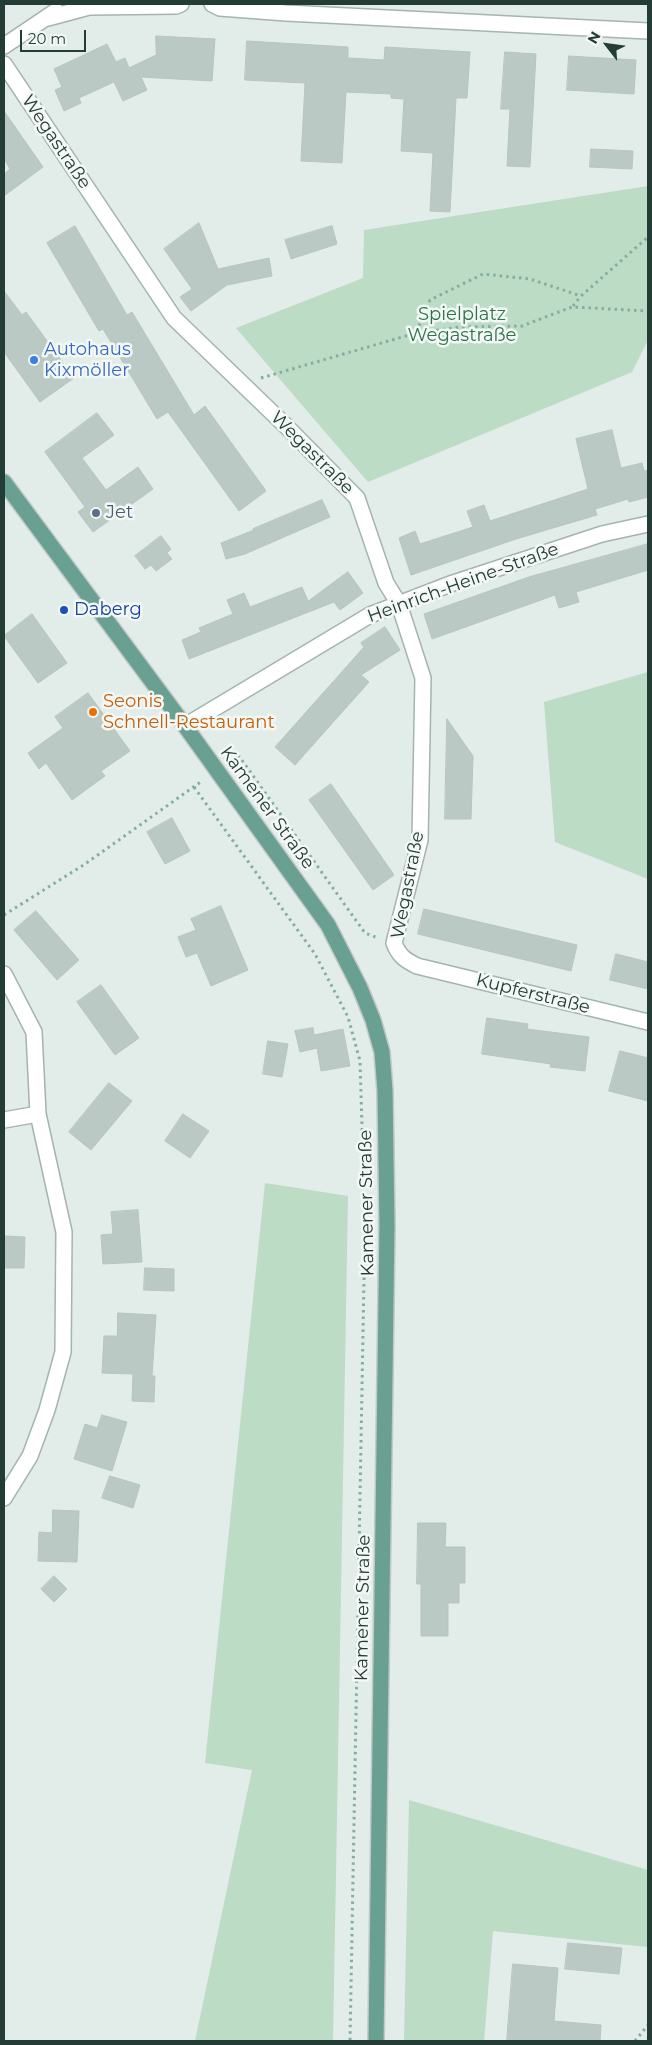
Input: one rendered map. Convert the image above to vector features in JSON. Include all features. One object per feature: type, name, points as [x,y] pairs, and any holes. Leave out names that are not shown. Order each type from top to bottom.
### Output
[{"type":"main road","name":"Kamener Straße","points":[[4,482],[185,726],[328,925],[360,988],[373,1020],[382,1052],[385,1091],[387,1225],[376,2041]]},
{"type":"street","points":[[4,46],[48,18],[65,4]]},
{"type":"street","points":[[48,18],[89,7],[176,6],[181,4]]},
{"type":"street","points":[[212,4],[220,8],[286,8],[648,31]]},
{"type":"street","name":"Wegastraße","points":[[4,64],[174,318],[242,386],[287,426],[358,498],[386,583],[399,604],[423,678],[420,840],[394,944],[398,953],[406,961],[417,966]]},
{"type":"street","name":"Heinrich-Heine-Straße","points":[[185,726],[370,614],[453,583],[602,534],[648,524]]},
{"type":"street","name":"Kupferstraße","points":[[417,966],[648,1022]]},
{"type":"street","points":[[4,974],[34,1032],[38,1114],[64,1232],[63,1352],[47,1410],[30,1456],[4,1498]]},
{"type":"street","points":[[4,1120],[38,1114]]},
{"type":"path","points":[[572,307],[581,296],[648,236]]},
{"type":"path","points":[[416,333],[430,300],[482,274],[530,279],[581,296]]},
{"type":"path","points":[[242,386],[267,376],[416,333],[460,328],[522,326],[572,307],[648,311]]},
{"type":"path","points":[[217,770],[239,756],[365,933],[394,944]]},
{"type":"path","points":[[4,915],[84,864],[194,787],[315,954],[348,1017],[360,1061],[365,1224],[350,2041]]},
{"type":"path","points":[[634,2041],[648,2025]]},
{"type":"green space","name":"Spielplatz Wegastraße","points":[[648,186],[648,340],[632,372],[368,482],[236,328],[363,278],[364,230]]},
{"type":"green space","points":[[648,672],[648,879],[555,842],[544,702]]},
{"type":"green space","points":[[265,1183],[348,1196],[333,2041],[195,2041],[252,1770],[205,1763]]},
{"type":"green space","points":[[409,1800],[648,1870],[648,1947],[493,1931],[484,2041],[404,2041]]},
{"type":"building","points":[[156,36],[215,39],[212,81],[141,77],[147,90],[123,101],[114,82],[79,98],[81,103],[64,111],[55,90],[62,87],[54,69],[107,44],[116,62],[125,58],[129,68],[156,55]]},
{"type":"building","points":[[247,41],[348,47],[348,58],[384,60],[385,47],[470,52],[467,98],[456,98],[450,212],[430,211],[433,153],[401,151],[404,99],[391,98],[391,94],[346,92],[342,163],[301,161],[305,83],[245,80]]},
{"type":"building","points":[[505,52],[536,54],[530,167],[507,166],[510,109],[501,109]]},
{"type":"building","points":[[569,56],[636,60],[634,94],[567,90]]},
{"type":"building","points":[[4,111],[43,167],[4,196],[4,174],[10,169],[4,159]]},
{"type":"building","points":[[591,149],[633,151],[632,169],[590,167]]},
{"type":"building","points":[[199,223],[218,269],[269,258],[272,276],[227,285],[191,311],[180,297],[192,289],[164,249]]},
{"type":"building","points":[[75,226],[127,315],[132,312],[194,415],[205,406],[266,491],[239,511],[168,412],[157,419],[103,329],[99,331],[47,243]]},
{"type":"building","points":[[332,226],[337,244],[291,259],[285,240]]},
{"type":"building","points":[[4,291],[22,315],[26,312],[74,378],[40,402],[4,352]]},
{"type":"building","points":[[97,413],[114,435],[82,458],[106,490],[138,467],[153,489],[93,532],[78,512],[85,507],[45,452]]},
{"type":"building","points":[[612,430],[621,468],[642,463],[644,471],[648,470],[648,497],[629,502],[628,499],[595,509],[597,515],[516,539],[411,575],[399,538],[415,531],[420,544],[473,527],[467,511],[484,505],[490,521],[588,489],[576,439]]},
{"type":"building","points":[[322,500],[330,517],[245,554],[226,559],[221,543]]},
{"type":"building","points":[[161,536],[171,549],[167,553],[172,559],[156,571],[151,565],[145,569],[135,556]]},
{"type":"building","points":[[648,544],[648,570],[576,592],[579,602],[559,608],[555,595],[432,639],[424,614],[529,577]]},
{"type":"building","points":[[348,572],[363,593],[340,610],[334,602],[189,659],[182,640],[201,632],[199,628],[233,614],[227,600],[244,593],[250,607],[302,587],[308,601]]},
{"type":"building","points":[[32,614],[67,663],[38,683],[4,636]]},
{"type":"building","points":[[385,627],[400,650],[361,675],[369,682],[295,765],[275,747],[364,647],[361,643]]},
{"type":"building","points":[[88,693],[130,751],[101,771],[105,776],[72,800],[46,763],[39,769],[28,753],[63,728],[55,717]]},
{"type":"building","points":[[447,719],[473,756],[471,819],[445,819]]},
{"type":"building","points":[[331,784],[394,875],[373,890],[309,800]]},
{"type":"building","points":[[172,818],[190,851],[165,864],[147,832]]},
{"type":"building","points":[[221,906],[248,970],[211,986],[197,953],[186,957],[178,937],[196,930],[191,919]]},
{"type":"building","points":[[424,909],[577,945],[571,971],[418,934]]},
{"type":"building","points":[[36,911],[79,960],[57,980],[14,930]]},
{"type":"building","points":[[616,954],[648,962],[648,989],[610,980]]},
{"type":"building","points":[[101,985],[139,1038],[115,1055],[77,1002]]},
{"type":"building","points":[[487,1018],[528,1024],[527,1029],[589,1037],[585,1071],[550,1067],[551,1064],[482,1054]]},
{"type":"building","points":[[313,1028],[314,1035],[343,1029],[350,1066],[321,1071],[317,1048],[300,1052],[295,1031]]},
{"type":"building","points":[[268,1041],[288,1044],[282,1077],[263,1074]]},
{"type":"building","points":[[620,1051],[648,1058],[648,1101],[609,1091]]},
{"type":"building","points":[[109,1083],[132,1101],[91,1150],[69,1132]]},
{"type":"building","points":[[183,1114],[209,1131],[190,1158],[165,1141]]},
{"type":"building","points":[[138,1210],[142,1262],[103,1264],[101,1235],[113,1234],[111,1212]]},
{"type":"building","points":[[4,1236],[25,1237],[24,1268],[4,1268]]},
{"type":"building","points":[[145,1268],[174,1269],[174,1291],[144,1290]]},
{"type":"building","points":[[118,1313],[156,1315],[152,1376],[155,1376],[154,1402],[132,1401],[133,1374],[102,1373],[104,1336],[117,1336]]},
{"type":"building","points":[[102,1415],[127,1422],[112,1471],[74,1459],[85,1424],[97,1428]]},
{"type":"building","points":[[110,1476],[140,1485],[133,1508],[102,1498]]},
{"type":"building","points":[[53,1510],[79,1511],[77,1562],[38,1561],[39,1532],[52,1533]]},
{"type":"building","points":[[418,1523],[446,1523],[445,1547],[465,1547],[465,1583],[459,1583],[459,1603],[448,1603],[448,1636],[421,1636],[421,1584],[417,1584]]},
{"type":"building","points":[[54,1576],[67,1589],[54,1602],[41,1589]]},
{"type":"building","points":[[568,1943],[622,1948],[619,1974],[565,1969]]},
{"type":"building","points":[[513,1964],[558,1968],[554,2021],[601,2025],[600,2041],[507,2041]]},
{"type":"place","name":"Autohaus Kixmöller","points":[[34,360]]},
{"type":"place","name":"Jet","points":[[96,513]]},
{"type":"place","name":"Daberg","points":[[64,610]]},
{"type":"place","name":"Seonis Schnell-Restaurant","points":[[93,712]]}]
